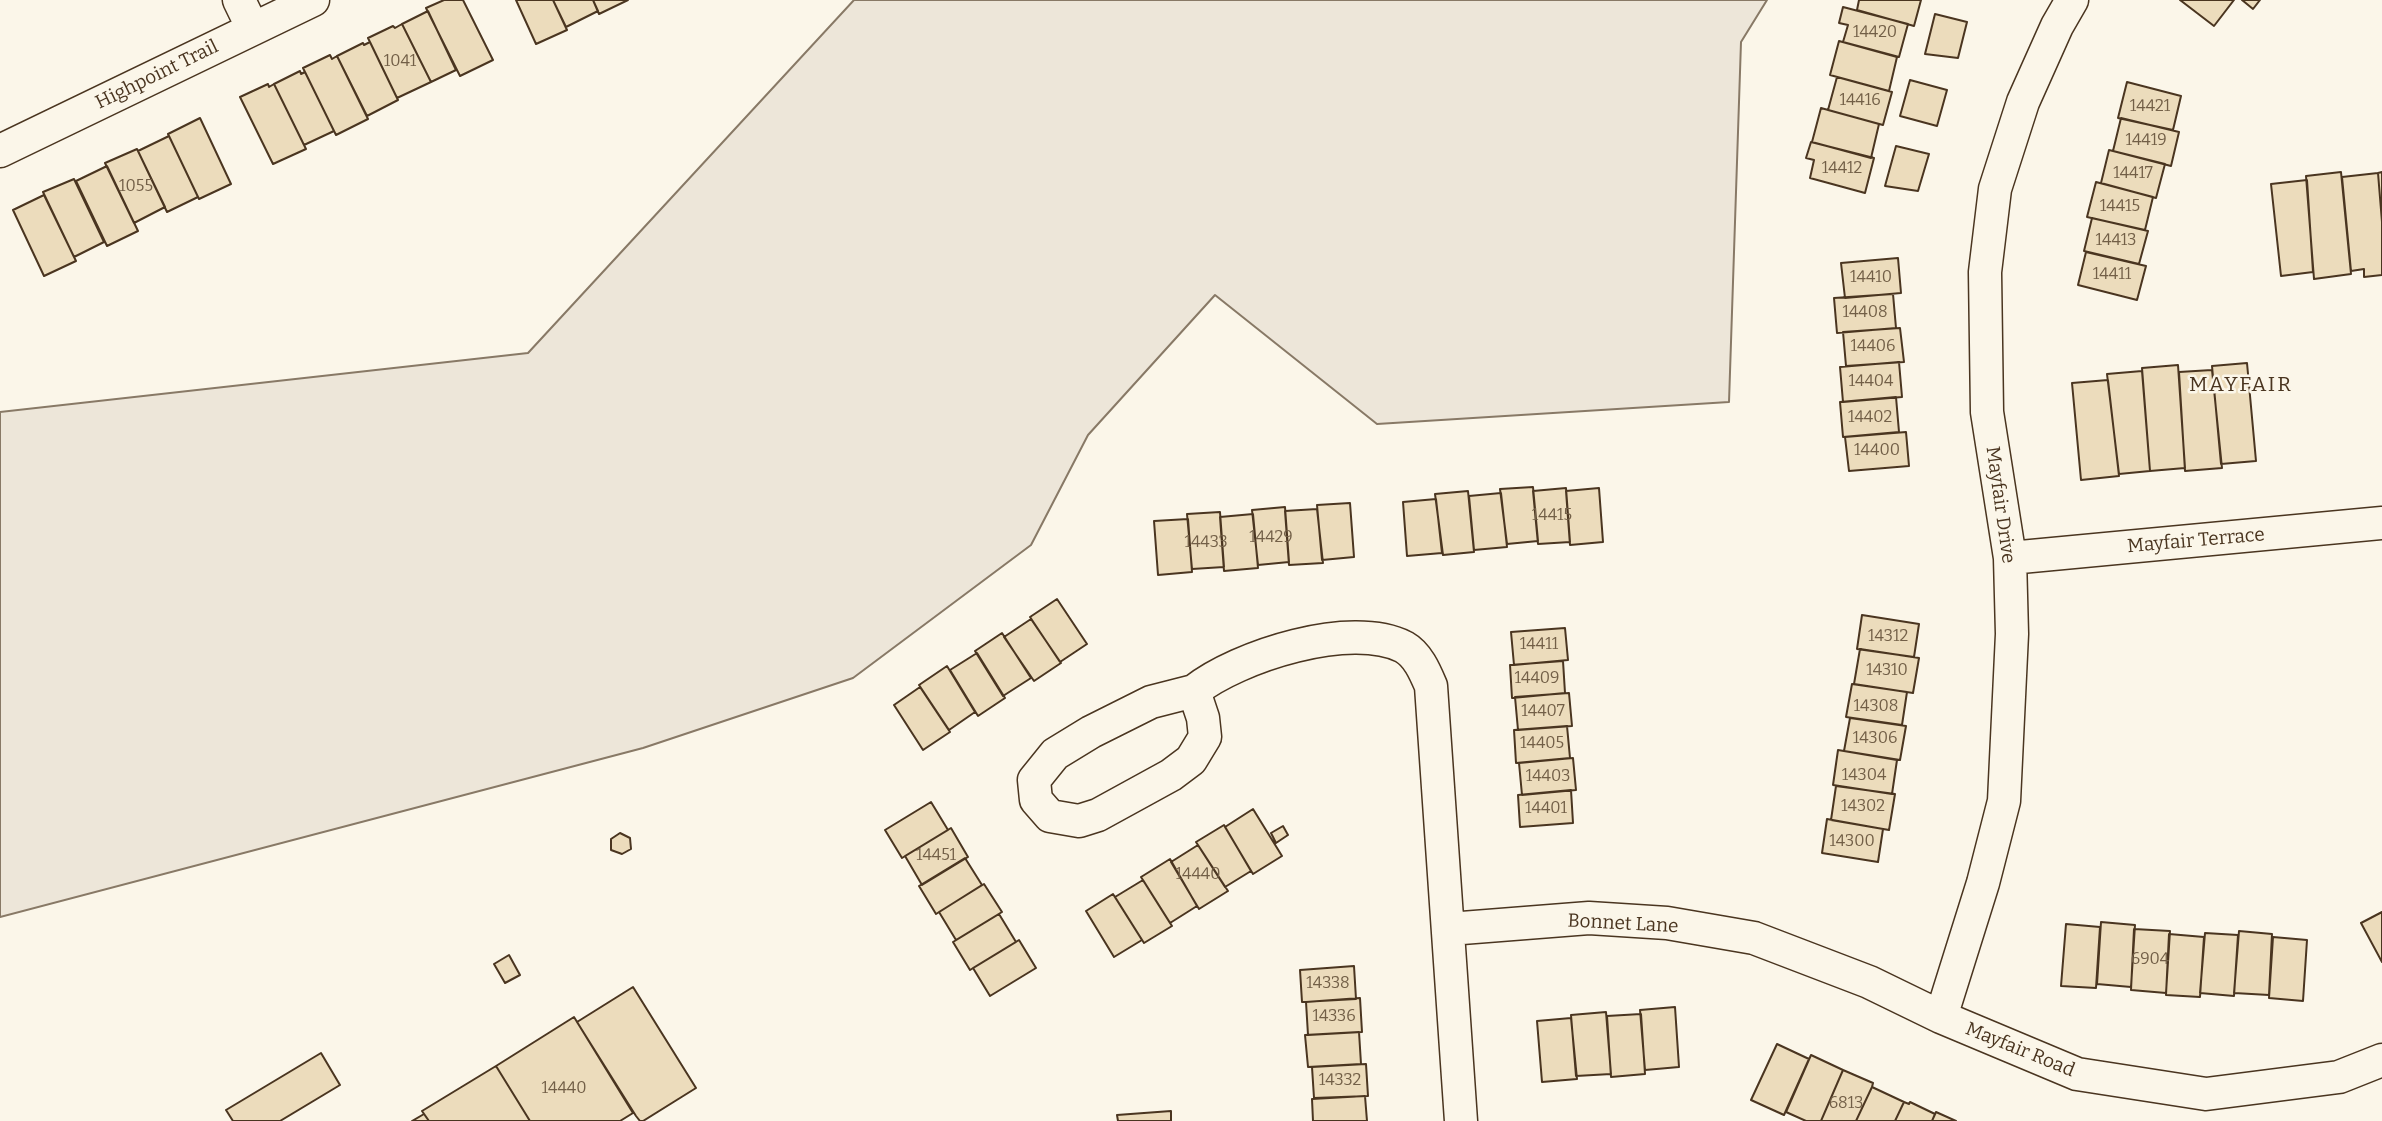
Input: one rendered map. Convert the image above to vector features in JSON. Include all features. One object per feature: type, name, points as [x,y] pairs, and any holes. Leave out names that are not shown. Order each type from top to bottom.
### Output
[{"type":"street","points":[[239,0],[253,29]]},
{"type":"street","name":"Highpoint Trail","points":[[0,150],[313,0]]},
{"type":"street","name":"Mayfair Drive","points":[[1941,1017],[1983,883],[2004,801],[2012,634],[2010,558],[1987,412],[1985,272],[1996,189],[2019,114],[2071,0]]},
{"type":"street","name":"Mayfair Terrace","points":[[2010,558],[2382,523]]},
{"type":"street","points":[[1194,691],[1203,718],[1205,737],[1191,760],[1171,775],[1098,815],[1079,821],[1050,816],[1036,800],[1034,779],[1055,754],[1132,710],[1194,691],[1207,680],[1242,662],[1274,650],[1338,639],[1377,639],[1405,648],[1422,664],[1431,686],[1461,1121]]},
{"type":"street","name":"Bonnet Lane","points":[[1449,929],[1589,918],[1667,923],[1754,938]]},
{"type":"street","name":"Mayfair Road","points":[[1754,938],[1870,982],[1941,1017],[2077,1074],[2206,1094],[2339,1077],[2382,1060]]},
{"type":"shaded area","points":[[854,0],[1767,0],[1741,42],[1729,402],[1377,424],[1215,295],[1088,435],[1031,545],[853,678],[643,748],[0,917],[0,412],[528,353]]},
{"type":"building","points":[[444,0],[463,0],[493,60],[460,76],[426,8]]},
{"type":"building","points":[[516,0],[553,0],[567,30],[536,44]]},
{"type":"building","points":[[553,0],[593,0],[598,11],[566,27]]},
{"type":"building","points":[[593,0],[628,0],[599,14]]},
{"type":"building","points":[[1859,0],[1921,0],[1914,26],[1857,10]]},
{"type":"building","points":[[2180,0],[2234,0],[2214,26]]},
{"type":"building","points":[[2242,0],[2260,0],[2253,9]]},
{"type":"building","points":[[1843,7],[1908,24],[1899,57],[1843,42],[1848,25],[1839,23]]},
{"type":"building","points":[[428,11],[456,70],[431,82],[402,24]]},
{"type":"building","points":[[1935,14],[1967,22],[1958,58],[1925,54]]},
{"type":"building","points":[[402,24],[431,82],[397,98],[368,38]]},
{"type":"building","points":[[1839,41],[1897,57],[1889,91],[1830,75]]},
{"type":"building","points":[[370,42],[398,100],[367,116],[337,56]]},
{"type":"building","points":[[330,55],[332,59],[337,56],[368,119],[336,135],[303,68]]},
{"type":"building","points":[[300,71],[301,74],[305,72],[334,131],[304,145],[274,84]]},
{"type":"building","points":[[1837,77],[1892,92],[1883,125],[1828,110]]},
{"type":"building","points":[[1910,80],[1947,90],[1937,126],[1900,116]]},
{"type":"building","points":[[2127,82],[2181,96],[2173,130],[2118,118]]},
{"type":"building","points":[[268,84],[269,87],[274,84],[306,149],[273,164],[240,97]]},
{"type":"building","points":[[1821,108],[1879,124],[1871,158],[1812,142]]},
{"type":"building","points":[[200,118],[231,184],[199,199],[168,134]]},
{"type":"building","points":[[2121,118],[2179,132],[2171,166],[2113,151]]},
{"type":"building","points":[[169,136],[198,197],[167,212],[138,151]]},
{"type":"building","points":[[1811,142],[1874,158],[1865,193],[1810,178],[1814,160],[1806,158]]},
{"type":"building","points":[[1896,146],[1929,154],[1918,191],[1885,186]]},
{"type":"building","points":[[137,149],[165,207],[134,223],[105,163]]},
{"type":"building","points":[[2109,150],[2165,164],[2156,198],[2101,183]]},
{"type":"building","points":[[107,166],[138,231],[107,246],[76,181]]},
{"type":"building","points":[[2341,172],[2351,274],[2314,279],[2306,176]]},
{"type":"building","points":[[2382,172],[2382,222],[2378,173]]},
{"type":"building","points":[[2378,173],[2382,275],[2364,277],[2364,269],[2351,271],[2342,177]]},
{"type":"building","points":[[74,179],[104,242],[74,257],[43,192]]},
{"type":"building","points":[[2307,180],[2313,272],[2281,276],[2271,184]]},
{"type":"building","points":[[2096,182],[2153,197],[2145,230],[2087,217]]},
{"type":"building","points":[[44,195],[76,261],[44,276],[13,210]]},
{"type":"building","points":[[2092,218],[2148,231],[2139,264],[2084,251]]},
{"type":"building","points":[[2086,252],[2146,266],[2137,300],[2078,285]]},
{"type":"building","points":[[1898,258],[1901,293],[1845,298],[1841,263]]},
{"type":"building","points":[[1893,294],[1896,328],[1837,333],[1834,298]]},
{"type":"building","points":[[1900,328],[1904,362],[1846,366],[1843,332]]},
{"type":"building","points":[[1899,362],[1902,397],[1843,402],[1840,367]]},
{"type":"building","points":[[2247,363],[2256,461],[2221,464],[2212,366]]},
{"type":"building","points":[[2178,365],[2185,468],[2150,471],[2142,368]]},
{"type":"building","points":[[2212,370],[2222,468],[2185,471],[2179,372]]},
{"type":"building","points":[[2142,371],[2150,471],[2119,474],[2107,374]]},
{"type":"building","points":[[2108,380],[2119,476],[2081,480],[2072,383]]},
{"type":"building","points":[[1896,397],[1899,432],[1843,437],[1840,402]]},
{"type":"building","points":[[1906,432],[1909,466],[1849,471],[1845,437]]},
{"type":"building","points":[[1533,487],[1538,541],[1507,544],[1500,489]]},
{"type":"building","points":[[1566,488],[1570,542],[1538,544],[1533,491]]},
{"type":"building","points":[[1599,488],[1603,542],[1570,545],[1566,491]]},
{"type":"building","points":[[1468,491],[1474,552],[1443,555],[1435,494]]},
{"type":"building","points":[[1501,493],[1507,547],[1474,550],[1469,496]]},
{"type":"building","points":[[1436,499],[1442,553],[1407,556],[1403,502]]},
{"type":"building","points":[[1350,503],[1354,557],[1322,560],[1317,505]]},
{"type":"building","points":[[1285,507],[1289,562],[1258,565],[1252,510]]},
{"type":"building","points":[[1317,509],[1323,563],[1289,565],[1285,511]]},
{"type":"building","points":[[1220,512],[1224,567],[1192,569],[1187,514]]},
{"type":"building","points":[[1253,514],[1258,568],[1224,571],[1220,517]]},
{"type":"building","points":[[1188,519],[1192,572],[1158,575],[1154,521]]},
{"type":"building","points":[[1057,599],[1087,644],[1060,662],[1030,617]]},
{"type":"building","points":[[1862,615],[1919,624],[1914,657],[1857,649]]},
{"type":"building","points":[[1031,619],[1061,663],[1034,681],[1004,637]]},
{"type":"building","points":[[1565,628],[1568,660],[1514,665],[1511,632]]},
{"type":"building","points":[[1002,633],[1031,678],[1003,696],[975,651]]},
{"type":"building","points":[[1860,649],[1919,658],[1913,693],[1854,684]]},
{"type":"building","points":[[977,653],[1005,698],[978,716],[950,670]]},
{"type":"building","points":[[1563,661],[1565,693],[1512,698],[1510,665]]},
{"type":"building","points":[[947,666],[975,712],[949,730],[919,685]]},
{"type":"building","points":[[1852,684],[1907,692],[1902,725],[1846,717]]},
{"type":"building","points":[[920,687],[950,732],[923,750],[894,705]]},
{"type":"building","points":[[1569,693],[1572,726],[1518,730],[1515,697]]},
{"type":"building","points":[[1850,718],[1906,726],[1900,760],[1844,751]]},
{"type":"building","points":[[1567,726],[1570,758],[1516,763],[1514,730]]},
{"type":"building","points":[[1838,750],[1897,760],[1892,794],[1833,785]]},
{"type":"building","points":[[1573,758],[1576,790],[1522,795],[1519,763]]},
{"type":"building","points":[[1836,786],[1895,794],[1889,830],[1831,820]]},
{"type":"building","points":[[1571,790],[1573,823],[1520,827],[1518,795]]},
{"type":"building","points":[[931,802],[948,830],[902,858],[885,830]]},
{"type":"building","points":[[1253,809],[1282,856],[1253,874],[1225,827]]},
{"type":"building","points":[[1827,819],[1883,829],[1878,862],[1822,853]]},
{"type":"building","points":[[1224,825],[1251,871],[1225,887],[1196,842]]},
{"type":"building","points":[[1283,826],[1288,835],[1276,843],[1271,833]]},
{"type":"building","points":[[951,828],[968,857],[922,885],[905,856]]},
{"type":"building","points":[[620,833],[630,838],[631,849],[622,854],[611,850],[611,839]]},
{"type":"building","points":[[1198,845],[1228,891],[1199,909],[1171,862]]},
{"type":"building","points":[[965,858],[982,885],[936,914],[919,886]]},
{"type":"building","points":[[1170,859],[1197,906],[1170,923],[1141,877]]},
{"type":"building","points":[[1143,880],[1172,926],[1144,943],[1115,897]]},
{"type":"building","points":[[984,884],[1002,912],[956,940],[939,912]]},
{"type":"building","points":[[1113,894],[1142,940],[1114,957],[1086,911]]},
{"type":"building","points":[[2382,912],[2382,962],[2361,923]]},
{"type":"building","points":[[999,914],[1016,942],[970,970],[953,942]]},
{"type":"building","points":[[2101,922],[2135,925],[2131,987],[2097,984]]},
{"type":"building","points":[[2066,924],[2100,927],[2096,988],[2061,986]]},
{"type":"building","points":[[2134,929],[2170,931],[2166,993],[2131,990]]},
{"type":"building","points":[[2239,931],[2272,934],[2269,995],[2234,993]]},
{"type":"building","points":[[2205,933],[2238,935],[2234,996],[2200,993]]},
{"type":"building","points":[[2169,934],[2204,937],[2200,997],[2166,995]]},
{"type":"building","points":[[2273,937],[2307,940],[2303,1001],[2269,998]]},
{"type":"building","points":[[1019,940],[1036,968],[990,996],[973,968]]},
{"type":"building","points":[[509,955],[520,975],[505,983],[494,964]]},
{"type":"building","points":[[1354,966],[1356,999],[1302,1002],[1300,970]]},
{"type":"building","points":[[633,987],[696,1088],[643,1121],[636,1116],[577,1022]]},
{"type":"building","points":[[1360,998],[1362,1032],[1308,1035],[1306,1002]]},
{"type":"building","points":[[1675,1007],[1679,1067],[1645,1070],[1640,1010]]},
{"type":"building","points":[[1606,1012],[1611,1074],[1576,1076],[1571,1015]]},
{"type":"building","points":[[1641,1014],[1645,1074],[1611,1077],[1607,1016]]},
{"type":"building","points":[[574,1017],[633,1113],[620,1121],[530,1121],[496,1066]]},
{"type":"building","points":[[1571,1018],[1577,1079],[1542,1082],[1537,1021]]},
{"type":"building","points":[[1359,1032],[1361,1064],[1308,1067],[1305,1035]]},
{"type":"building","points":[[1777,1044],[1809,1059],[1784,1115],[1751,1100]]},
{"type":"building","points":[[321,1053],[340,1085],[280,1121],[233,1121],[226,1110]]},
{"type":"building","points":[[1811,1055],[1843,1070],[1821,1121],[1806,1121],[1786,1112]]},
{"type":"building","points":[[1366,1064],[1368,1096],[1314,1098],[1312,1067]]},
{"type":"building","points":[[496,1066],[530,1121],[429,1121],[422,1111]]},
{"type":"building","points":[[1843,1070],[1873,1083],[1872,1087],[1856,1121],[1821,1121]]},
{"type":"building","points":[[1872,1087],[1904,1102],[1895,1121],[1856,1121]]},
{"type":"building","points":[[1365,1096],[1367,1121],[1313,1121],[1312,1099]]},
{"type":"building","points":[[1904,1102],[1910,1102],[1935,1114],[1932,1121],[1895,1121]]},
{"type":"building","points":[[1171,1111],[1171,1121],[1118,1121],[1117,1115]]},
{"type":"building","points":[[1936,1112],[1956,1121],[1932,1121]]},
{"type":"building","points":[[424,1114],[429,1121],[412,1121]]},
{"type":"district","name":"MAYFAIR","points":[[2241,385]]}]
